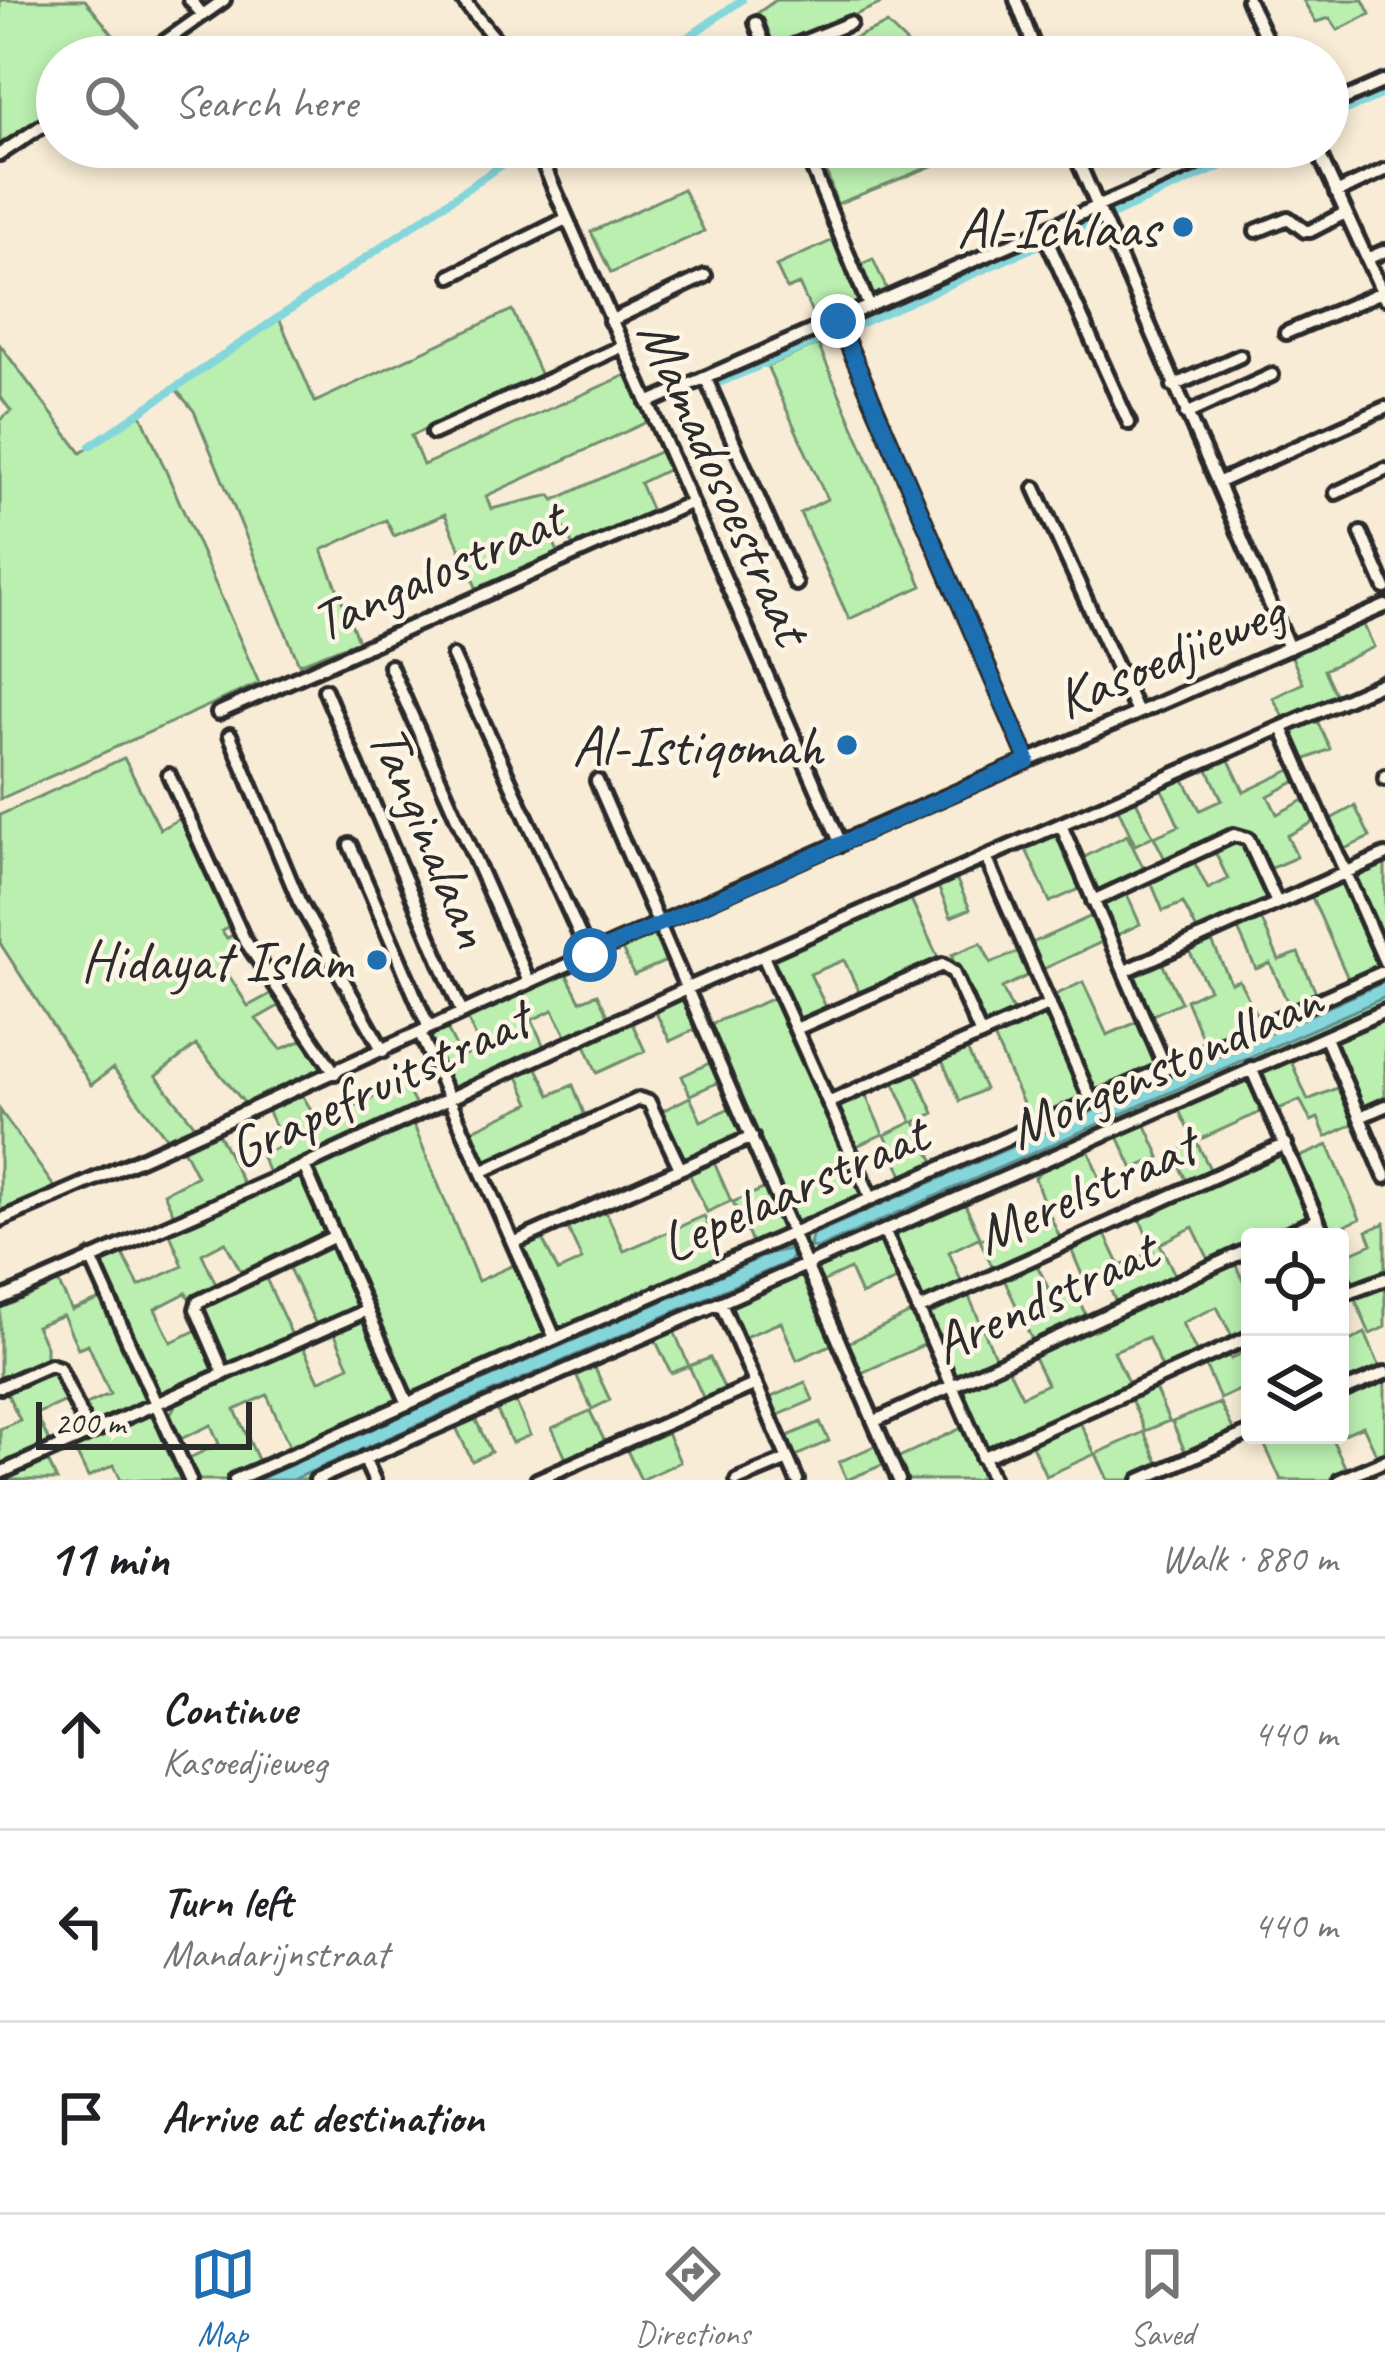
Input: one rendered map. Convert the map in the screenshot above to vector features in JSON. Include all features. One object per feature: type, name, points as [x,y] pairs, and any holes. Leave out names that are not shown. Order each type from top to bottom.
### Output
[{"type":"street","points":[[190,0],[203,15]]},
{"type":"street","points":[[173,36],[224,0]]},
{"type":"street","points":[[463,0],[493,36]]},
{"type":"street","points":[[1016,0],[1031,36]]},
{"type":"street","points":[[1248,0],[1265,36]]},
{"type":"street","points":[[818,36],[850,22]]},
{"type":"street","points":[[756,23],[761,36]]},
{"type":"street","points":[[1349,97],[1385,81]]},
{"type":"street","points":[[0,154],[36,130]]},
{"type":"street","name":"Mamadosoestraat","points":[[545,168],[841,844]]},
{"type":"street","points":[[813,168],[869,306]]},
{"type":"street","points":[[1080,168],[1288,648]]},
{"type":"street","points":[[647,403],[869,306],[1047,238],[1095,206],[1185,168]]},
{"type":"street","points":[[1286,333],[1384,295],[1325,168]]},
{"type":"street","points":[[1336,194],[1385,170]]},
{"type":"street","points":[[1256,231],[1288,218],[1310,230],[1345,213]]},
{"type":"street","points":[[451,276],[564,220]]},
{"type":"street","points":[[1047,238],[1129,423]]},
{"type":"street","points":[[1367,260],[1385,251]]},
{"type":"street","points":[[610,321],[704,276]]},
{"type":"street","points":[[838,321],[1028,761]]},
{"type":"street","points":[[433,433],[621,347]]},
{"type":"street","points":[[1173,386],[1240,356]]},
{"type":"street","points":[[1186,414],[1272,375]]},
{"type":"street","points":[[706,379],[796,584]]},
{"type":"street","points":[[1217,483],[1385,408]]},
{"type":"street","points":[[1336,493],[1385,470]]},
{"type":"street","points":[[1035,488],[1137,712]]},
{"type":"street","name":"Tangalostraat","points":[[218,713],[690,503]]},
{"type":"street","points":[[1361,533],[1385,588]]},
{"type":"street","name":"Kasoedjieweg","points":[[0,1220],[661,923],[1385,606]]},
{"type":"street","points":[[452,656],[590,955]]},
{"type":"street","points":[[390,666],[529,982]]},
{"type":"street","name":"Grapefruitstraat","points":[[0,1299],[304,1166],[688,988],[1385,682]]},
{"type":"street","name":"Tanginalaan","points":[[325,690],[462,1013]]},
{"type":"street","points":[[1282,728],[1385,962]]},
{"type":"street","points":[[230,736],[298,901],[382,1051]]},
{"type":"street","points":[[169,775],[244,939],[335,1073]]},
{"type":"street","points":[[597,782],[899,1480]]},
{"type":"street","points":[[1061,825],[1166,1069]]},
{"type":"street","points":[[1094,901],[1234,835],[1248,839],[1277,904]]},
{"type":"street","points":[[350,845],[449,1096],[555,1338]]},
{"type":"street","points":[[1125,971],[1385,855]]},
{"type":"street","points":[[986,857],[1091,1100]]},
{"type":"street","points":[[763,956],[871,1198]]},
{"type":"street","points":[[796,1029],[942,965],[953,972],[982,1035]]},
{"type":"street","name":"Lepelaarstraat","points":[[235,1480],[1385,971]]},
{"type":"street","points":[[830,1102],[1050,1004]]},
{"type":"street","name":"Morgenstondlaan","points":[[316,1480],[1385,1011]]},
{"type":"street","points":[[1326,1038],[1385,1177]]},
{"type":"street","points":[[1251,1068],[1321,1228]]},
{"type":"street","points":[[483,1171],[639,1099],[649,1102],[680,1168]]},
{"type":"street","points":[[1360,1117],[1385,1106]]},
{"type":"street","points":[[513,1243],[752,1137]]},
{"type":"street","name":"Merelstraat","points":[[918,1310],[1286,1144]]},
{"type":"street","points":[[304,1166],[407,1404]]},
{"type":"street","points":[[1300,1228],[1318,1220]]},
{"type":"street","points":[[884,1232],[993,1480]]},
{"type":"street","points":[[224,1374],[196,1309],[198,1302],[333,1237]]},
{"type":"street","name":"Arendstraat","points":[[875,1421],[1241,1254]]},
{"type":"street","points":[[92,1258],[190,1480]]},
{"type":"street","points":[[1349,1292],[1385,1279]]},
{"type":"street","points":[[722,1304],[797,1480]]},
{"type":"street","points":[[0,1473],[365,1312]]},
{"type":"street","points":[[982,1458],[1241,1341]]},
{"type":"street","points":[[0,1387],[50,1365],[58,1368],[89,1433]]},
{"type":"street","points":[[1349,1389],[1385,1373]]},
{"type":"street","points":[[537,1480],[756,1384]]},
{"type":"street","points":[[1140,1480],[1241,1436]]},
{"type":"street","points":[[364,1459],[374,1480]]},
{"type":"street","points":[[737,1480],[788,1459]]},
{"type":"street","points":[[1340,1480],[1385,1461]]},
{"type":"green space","points":[[0,0],[85,0],[114,36],[36,36],[36,122],[0,147]]},
{"type":"green space","points":[[776,0],[889,0],[808,36],[764,36],[759,21],[752,17]]},
{"type":"green space","points":[[1303,0],[1363,0],[1370,14],[1338,30],[1330,18],[1316,22]]},
{"type":"green space","points":[[887,24],[899,36],[859,36]]},
{"type":"green space","points":[[825,168],[927,168],[837,204]]},
{"type":"green space","points":[[683,189],[704,231],[611,273],[591,232]]},
{"type":"green space","points":[[838,238],[864,304],[818,326],[799,284],[787,289],[776,266]]},
{"type":"green space","points":[[873,259],[889,294],[871,300],[855,267]]},
{"type":"green space","points":[[512,310],[542,378],[411,436],[423,465],[631,373],[651,420],[486,496],[491,509],[551,495],[554,500],[663,450],[671,468],[640,483],[654,516],[575,550],[564,528],[550,533],[560,557],[479,594],[445,514],[394,536],[386,520],[322,550],[358,641],[299,664],[194,411],[175,388],[279,318],[315,402]]},
{"type":"green space","points":[[818,344],[922,586],[849,619],[800,513],[827,499],[767,366]]},
{"type":"green space","points":[[0,345],[81,453],[140,412],[259,683],[0,799],[0,420],[11,411],[0,396]]},
{"type":"green space","points":[[1361,619],[1374,647],[1324,670],[1337,698],[1286,721],[1273,698],[1303,683],[1289,650]]},
{"type":"green space","points":[[1315,716],[1330,749],[1300,762],[1289,732]]},
{"type":"green space","points":[[1227,756],[1244,792],[1295,768],[1300,779],[1268,796],[1277,814],[1308,798],[1317,820],[1287,836],[1297,857],[1267,870],[1247,834],[1167,863],[1154,837],[1179,826],[1160,785],[1182,776],[1200,810],[1222,800],[1206,765]]},
{"type":"green space","points":[[124,758],[160,829],[185,816],[232,923],[222,931],[227,938],[237,933],[244,945],[218,958],[248,1006],[276,991],[284,1003],[256,1019],[281,1049],[308,1038],[329,1068],[246,1105],[196,1045],[156,1076],[198,1129],[169,1141],[113,1068],[91,1085],[0,943],[0,815]]},
{"type":"green space","points":[[1134,796],[1153,836],[1135,845],[1116,804]]},
{"type":"green space","points":[[1355,806],[1370,837],[1340,851],[1327,821]]},
{"type":"green space","points":[[1058,831],[1084,887],[1050,902],[1024,845]]},
{"type":"green space","points":[[1127,835],[1146,873],[1098,893],[1092,890],[1079,860]]},
{"type":"green space","points":[[1232,838],[1246,841],[1270,902],[1199,934],[1183,903],[1163,911],[1149,877],[1192,858],[1208,889],[1228,879],[1213,848]]},
{"type":"green space","points":[[1385,859],[1385,952],[1353,877]]},
{"type":"green space","points":[[955,876],[970,909],[951,917],[937,884]]},
{"type":"green space","points":[[1336,881],[1346,883],[1380,958],[1378,969],[1350,983],[1310,893]]},
{"type":"green space","points":[[1124,888],[1140,924],[1113,937],[1098,905]]},
{"type":"green space","points":[[909,895],[940,962],[861,996],[844,960],[810,974],[828,1011],[805,1021],[794,1017],[770,960],[773,956]]},
{"type":"green space","points":[[1094,915],[1106,940],[1041,970],[1030,944]]},
{"type":"green space","points":[[1260,916],[1279,960],[1298,953],[1318,997],[1291,1010],[1270,963],[1256,969],[1237,927]]},
{"type":"green space","points":[[653,931],[671,959],[634,975],[621,947]]},
{"type":"green space","points":[[1210,937],[1231,983],[1239,980],[1261,1023],[1210,1046],[1186,1000],[1209,989],[1187,947]]},
{"type":"green space","points":[[981,943],[991,963],[1023,950],[1033,973],[1002,988],[1015,1016],[984,1028],[951,955]]},
{"type":"green space","points":[[1160,959],[1181,1002],[1148,1017],[1132,973]]},
{"type":"green space","points":[[565,971],[580,1001],[597,994],[610,1019],[567,1037],[553,1010],[532,1020],[545,1049],[455,1089],[448,1087],[429,1032],[445,1025],[461,1057],[480,1048],[466,1015]]},
{"type":"green space","points":[[1385,974],[1385,982],[812,1235],[810,1247],[818,1248],[1385,997],[1385,1005],[848,1245],[818,1257],[807,1254],[803,1234]]},
{"type":"green space","points":[[1083,982],[1107,1035],[1142,1020],[1159,1065],[1094,1095],[1051,997]]},
{"type":"green space","points":[[779,996],[865,1196],[803,1227],[793,1220],[708,1025]]},
{"type":"green space","points":[[679,997],[688,999],[700,1027],[670,1041],[654,1009]]},
{"type":"green space","points":[[1046,1010],[1086,1094],[1085,1099],[1032,1124],[992,1033]]},
{"type":"green space","points":[[1385,1012],[1385,1100],[1364,1107],[1334,1038]]},
{"type":"green space","points":[[630,1019],[645,1051],[597,1073],[584,1042]]},
{"type":"green space","points":[[965,1045],[985,1089],[960,1101],[940,1056]]},
{"type":"green space","points":[[1288,1054],[1308,1100],[1344,1085],[1359,1121],[1326,1137],[1318,1118],[1311,1121],[1300,1100],[1274,1111],[1257,1073]]},
{"type":"green space","points":[[714,1061],[723,1080],[690,1095],[682,1076]]},
{"type":"green space","points":[[534,1062],[550,1095],[573,1085],[586,1119],[484,1163],[469,1132],[530,1103],[515,1070]]},
{"type":"green space","points":[[913,1069],[934,1113],[915,1122],[936,1166],[905,1180],[885,1135],[912,1122],[892,1079]]},
{"type":"green space","points":[[1250,1075],[1267,1109],[1194,1142],[1176,1104]]},
{"type":"green space","points":[[404,1083],[417,1108],[270,1175],[261,1155],[284,1144],[266,1108],[301,1093],[319,1123]]},
{"type":"green space","points":[[863,1089],[883,1134],[852,1148],[834,1108],[835,1103]]},
{"type":"green space","points":[[690,1097],[701,1121],[734,1106],[744,1133],[741,1138],[684,1161],[660,1112]]},
{"type":"green space","points":[[0,1110],[57,1191],[0,1214]]},
{"type":"green space","points":[[411,1118],[478,1281],[518,1263],[548,1334],[410,1397],[310,1167]]},
{"type":"green space","points":[[1143,1119],[1160,1157],[1133,1169],[1116,1132]]},
{"type":"green space","points":[[216,1129],[245,1187],[175,1217],[164,1193],[197,1176],[181,1145]]},
{"type":"green space","points":[[1197,1143],[1213,1175],[1189,1186],[1173,1153]]},
{"type":"green space","points":[[1086,1144],[1101,1182],[1045,1206],[1035,1178],[1054,1159]]},
{"type":"green space","points":[[1328,1145],[1360,1219],[1326,1228],[1295,1159]]},
{"type":"green space","points":[[1282,1150],[1311,1217],[1292,1228],[1241,1228],[1241,1251],[1211,1264],[1193,1227],[1160,1244],[1177,1279],[1118,1307],[1104,1275],[1085,1282],[1069,1244],[1103,1230],[1120,1266],[1153,1251],[1138,1214]]},
{"type":"green space","points":[[712,1158],[731,1201],[707,1212],[687,1169]]},
{"type":"green space","points":[[303,1172],[329,1234],[244,1277],[225,1242],[202,1254],[218,1289],[192,1303],[186,1293],[155,1309],[171,1342],[201,1328],[218,1373],[158,1397],[99,1267],[105,1256],[120,1249],[139,1286],[183,1266],[168,1229]]},
{"type":"green space","points":[[770,1186],[786,1232],[754,1246],[733,1202]]},
{"type":"green space","points":[[963,1200],[980,1237],[949,1252],[963,1286],[922,1303],[890,1237],[892,1231]]},
{"type":"green space","points":[[603,1205],[624,1251],[704,1216],[723,1261],[559,1332],[521,1242],[540,1234],[558,1271],[582,1260],[565,1222]]},
{"type":"green space","points":[[1047,1209],[1062,1242],[995,1273],[980,1240]]},
{"type":"green space","points":[[1385,1223],[1385,1274],[1355,1286],[1349,1281],[1349,1254],[1372,1244],[1367,1231]]},
{"type":"green space","points":[[879,1237],[902,1278],[861,1295],[850,1269],[820,1283],[815,1271],[818,1264]]},
{"type":"green space","points":[[788,1240],[799,1258],[792,1267],[310,1480],[292,1480],[790,1261],[786,1249],[257,1480],[239,1480]]},
{"type":"green space","points":[[329,1242],[335,1246],[361,1309],[319,1331],[287,1264]]},
{"type":"green space","points":[[1233,1259],[1241,1276],[1241,1339],[1235,1342],[1217,1307],[1182,1323],[1199,1357],[1164,1372],[1148,1337],[1114,1351],[1130,1387],[987,1452],[981,1449],[955,1389],[1005,1362],[1022,1396],[1047,1384],[1031,1351]]},
{"type":"green space","points":[[1035,1261],[1051,1294],[1072,1285],[1088,1320],[1034,1344],[1002,1275]]},
{"type":"green space","points":[[263,1272],[295,1342],[226,1367],[201,1304]]},
{"type":"green space","points":[[792,1272],[806,1272],[837,1342],[797,1360],[781,1322],[740,1339],[727,1307]]},
{"type":"green space","points":[[56,1278],[72,1310],[106,1297],[151,1399],[149,1405],[91,1428],[80,1407],[110,1394],[88,1344],[78,1348],[63,1315],[36,1326],[46,1346],[46,1363],[0,1383],[0,1303]]},
{"type":"green space","points":[[1385,1281],[1385,1327],[1370,1334],[1354,1297]]},
{"type":"green space","points":[[967,1292],[997,1361],[952,1380],[923,1316]]},
{"type":"green space","points":[[913,1312],[928,1343],[859,1374],[846,1344]]},
{"type":"green space","points":[[364,1317],[402,1401],[292,1452],[267,1395],[235,1410],[261,1466],[229,1480],[193,1480],[185,1460],[219,1444],[211,1425],[176,1441],[167,1420],[180,1396],[301,1343],[319,1381],[349,1366],[333,1330]]},
{"type":"green space","points":[[672,1326],[689,1366],[671,1373],[653,1335]]},
{"type":"green space","points":[[1365,1333],[1382,1372],[1349,1386],[1349,1341]]},
{"type":"green space","points":[[1226,1351],[1231,1359],[1241,1354],[1241,1389],[1220,1399],[1204,1362]]},
{"type":"green space","points":[[710,1358],[727,1394],[706,1404],[689,1366]]},
{"type":"green space","points":[[592,1362],[610,1400],[592,1409],[574,1370]]},
{"type":"green space","points":[[47,1368],[55,1369],[70,1399],[36,1414],[52,1447],[0,1470],[0,1429],[20,1420],[4,1387]]},
{"type":"green space","points":[[1385,1376],[1385,1458],[1379,1460],[1363,1426],[1349,1432],[1349,1391]]},
{"type":"green space","points":[[805,1382],[813,1400],[774,1417],[767,1399]]},
{"type":"green space","points":[[1153,1384],[1169,1421],[1145,1431],[1129,1395]]},
{"type":"green space","points":[[513,1395],[530,1435],[512,1443],[494,1404]]},
{"type":"green space","points":[[1220,1403],[1236,1435],[1187,1456],[1172,1422]]},
{"type":"green space","points":[[153,1410],[188,1480],[121,1480],[114,1465],[88,1477],[72,1444]]},
{"type":"green space","points":[[590,1411],[607,1446],[568,1463],[552,1428]]},
{"type":"green space","points":[[473,1414],[491,1452],[472,1461],[454,1423]]},
{"type":"green space","points":[[1078,1418],[1095,1454],[1046,1476],[1029,1439]]},
{"type":"green space","points":[[820,1422],[829,1441],[789,1459],[781,1439]]},
{"type":"green space","points":[[964,1427],[986,1475],[975,1480],[904,1480],[895,1459]]},
{"type":"green space","points":[[665,1428],[680,1462],[641,1480],[625,1446]]},
{"type":"green space","points":[[1144,1432],[1161,1469],[1136,1480],[1108,1480],[1096,1454]]},
{"type":"green space","points":[[879,1444],[887,1463],[847,1480],[839,1462]]},
{"type":"green space","points":[[1264,1444],[1334,1444],[1348,1473],[1332,1480],[1281,1480]]},
{"type":"green space","points":[[46,1457],[57,1480],[0,1480],[0,1476]]},
{"type":"water","points":[[1385,982],[1385,997],[818,1248],[810,1247],[812,1235]]},
{"type":"water","points":[[790,1249],[794,1253],[790,1261],[292,1480],[257,1480],[771,1253]]},
{"type":"waterway","points":[[690,36],[742,0]]},
{"type":"waterway","points":[[1349,109],[1385,93]]},
{"type":"waterway","points":[[90,446],[497,168]]},
{"type":"waterway","points":[[1107,217],[1217,168]]},
{"type":"waterway","points":[[850,328],[1092,222]]},
{"type":"waterway","points":[[764,364],[834,334]]},
{"type":"waterway","points":[[721,382],[757,367]]},
{"type":"place","name":"Al-Ichlaas","points":[[1183,227]]},
{"type":"place","name":"Al-Istiqomah","points":[[847,745]]},
{"type":"place","name":"Hidayat Islam","points":[[377,960]]},
{"type":"route","points":[[590,955],[1028,761],[838,321]]}]
